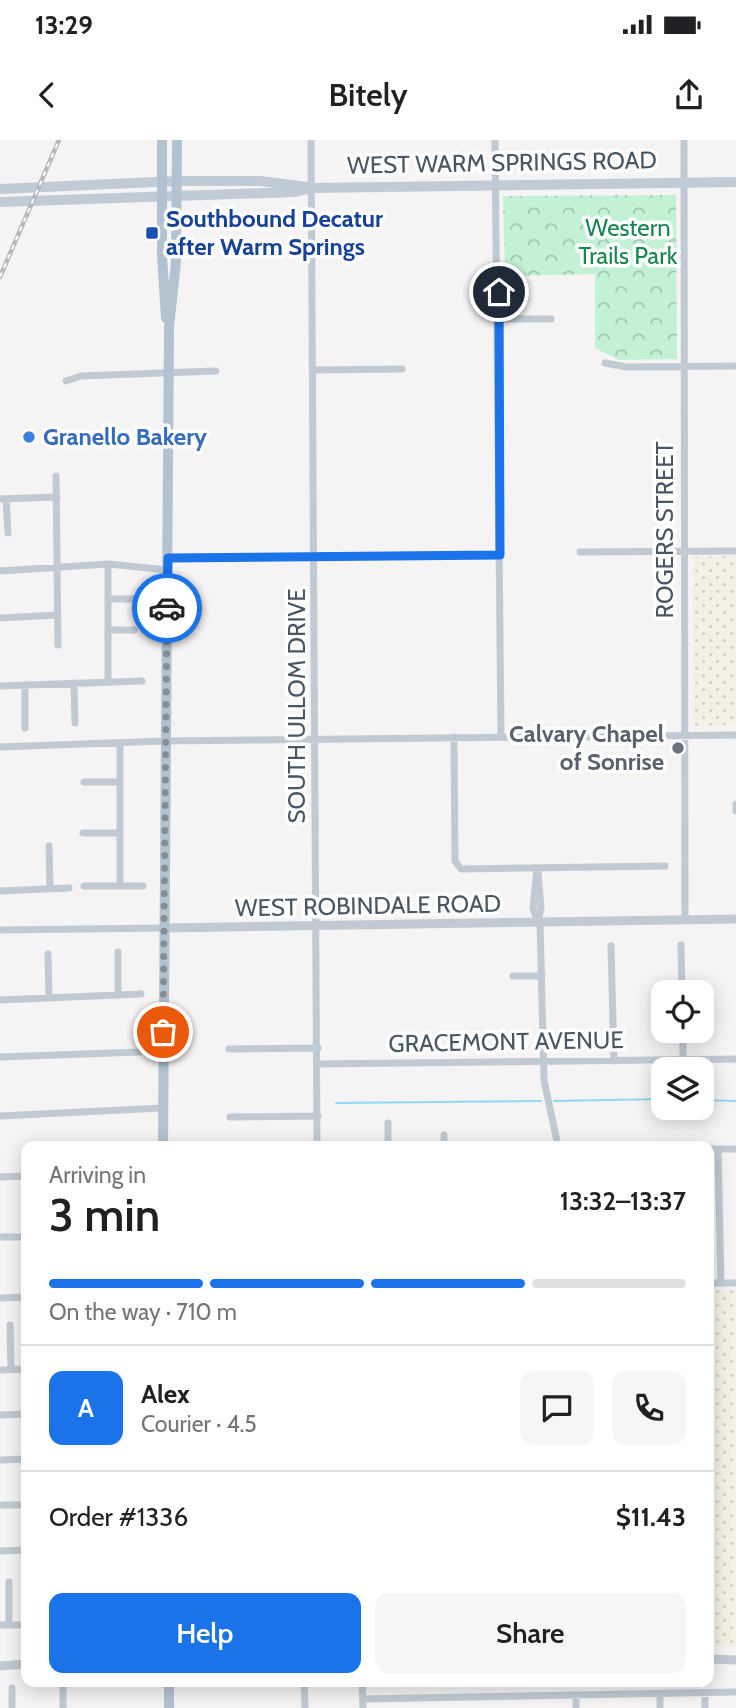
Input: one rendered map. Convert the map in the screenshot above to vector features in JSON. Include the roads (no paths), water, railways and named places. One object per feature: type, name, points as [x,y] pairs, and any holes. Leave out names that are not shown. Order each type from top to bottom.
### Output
[{"type":"main road","points":[[162,140],[162,264],[169,327],[163,1141]]},
{"type":"main road","points":[[169,327],[176,265],[177,140]]},
{"type":"main road","name":"WEST WARM SPRINGS ROAD","points":[[0,188],[161,181],[260,181],[311,188],[736,182]]},
{"type":"main road","name":"WEST WARM SPRINGS ROAD","points":[[0,202],[295,192],[311,188]]},
{"type":"main road","points":[[169,1687],[169,1708]]},
{"type":"street","name":"SOUTH ULLOM DRIVE","points":[[310,140],[316,555],[317,1141]]},
{"type":"street","points":[[495,140],[499,319],[500,737]]},
{"type":"street","name":"ROGERS STREET","points":[[684,140],[685,920]]},
{"type":"street","points":[[499,319],[551,319]]},
{"type":"street","points":[[605,363],[626,367],[736,366]]},
{"type":"street","points":[[314,370],[402,369]]},
{"type":"street","points":[[66,381],[81,376],[216,371]]},
{"type":"street","points":[[56,477],[58,645]]},
{"type":"street","points":[[8,533],[3,499],[57,497]]},
{"type":"street","points":[[580,552],[736,551]]},
{"type":"street","points":[[0,570],[316,555],[500,555]]},
{"type":"street","points":[[108,565],[108,682]]},
{"type":"street","points":[[108,599],[136,599]]},
{"type":"street","points":[[0,618],[57,615]]},
{"type":"street","points":[[108,630],[134,630]]},
{"type":"street","points":[[0,686],[142,681]]},
{"type":"street","points":[[74,683],[75,723]]},
{"type":"street","points":[[25,685],[25,727]]},
{"type":"street","points":[[0,747],[164,741],[736,735]]},
{"type":"street","points":[[454,737],[455,861],[461,869],[665,866]]},
{"type":"street","points":[[120,743],[120,886]]},
{"type":"street","points":[[84,782],[120,782]]},
{"type":"street","points":[[736,804],[736,811]]},
{"type":"street","points":[[83,834],[120,833]]},
{"type":"street","points":[[49,846],[50,889]]},
{"type":"street","points":[[537,869],[541,908],[539,922],[543,1062],[557,1141]]},
{"type":"street","points":[[84,886],[142,886]]},
{"type":"street","points":[[0,891],[69,888]]},
{"type":"street","name":"WEST ROBINDALE ROAD","points":[[0,930],[736,919]]},
{"type":"street","points":[[681,945],[682,980]]},
{"type":"street","points":[[611,946],[614,1060]]},
{"type":"street","points":[[118,952],[118,995]]},
{"type":"street","points":[[48,954],[49,998]]},
{"type":"street","points":[[513,976],[542,976]]},
{"type":"street","points":[[0,1000],[141,994]]},
{"type":"street","points":[[229,1049],[318,1048]]},
{"type":"street","points":[[0,1057],[140,1052]]},
{"type":"street","name":"GRACEMONT AVENUE","points":[[318,1064],[651,1059]]},
{"type":"street","name":"GRACEMONT AVENUE","points":[[714,1059],[736,1059]]},
{"type":"street","points":[[0,1116],[162,1108]]},
{"type":"street","points":[[230,1117],[317,1116]]},
{"type":"street","points":[[388,1123],[388,1141]]},
{"type":"street","points":[[443,1135],[444,1141]]},
{"type":"street","points":[[714,1149],[736,1149]]},
{"type":"street","points":[[714,1168],[720,1283]]},
{"type":"street","points":[[0,1177],[21,1176]]},
{"type":"street","points":[[0,1237],[21,1237]]},
{"type":"street","points":[[714,1283],[736,1283]]},
{"type":"street","points":[[0,1298],[21,1297]]},
{"type":"street","points":[[10,1325],[11,1369]]},
{"type":"street","points":[[0,1370],[21,1369]]},
{"type":"street","points":[[0,1415],[21,1414]]},
{"type":"street","points":[[0,1460],[21,1459]]},
{"type":"street","points":[[0,1505],[21,1505]]},
{"type":"street","points":[[0,1550],[21,1550]]},
{"type":"street","points":[[9,1582],[9,1625]]},
{"type":"street","points":[[0,1625],[21,1625]]},
{"type":"street","points":[[714,1660],[736,1660]]},
{"type":"street","points":[[0,1666],[21,1664]]},
{"type":"street","points":[[63,1687],[63,1708]]},
{"type":"street","points":[[304,1687],[305,1708]]},
{"type":"street","points":[[362,1687],[363,1708]]},
{"type":"street","points":[[12,1688],[12,1708]]},
{"type":"street","points":[[363,1699],[736,1692]]},
{"type":"street","points":[[705,1693],[705,1708]]},
{"type":"street","points":[[660,1694],[660,1708]]},
{"type":"street","points":[[576,1695],[576,1708]]},
{"type":"waterway","points":[[554,1101],[651,1099]]},
{"type":"waterway","points":[[714,1100],[736,1101]]},
{"type":"waterway","points":[[336,1103],[541,1101]]},
{"type":"railway","points":[[0,277],[59,140]]},
{"type":"place","name":"Southbound Decatur after Warm Springs","points":[[152,233]]},
{"type":"place","name":"Granello Bakery","points":[[29,437]]},
{"type":"place","name":"Calvary Chapel of Sonrise","points":[[678,748]]},
{"type":"park label","name":"Western Trails Park","points":[[628,242]]}]
